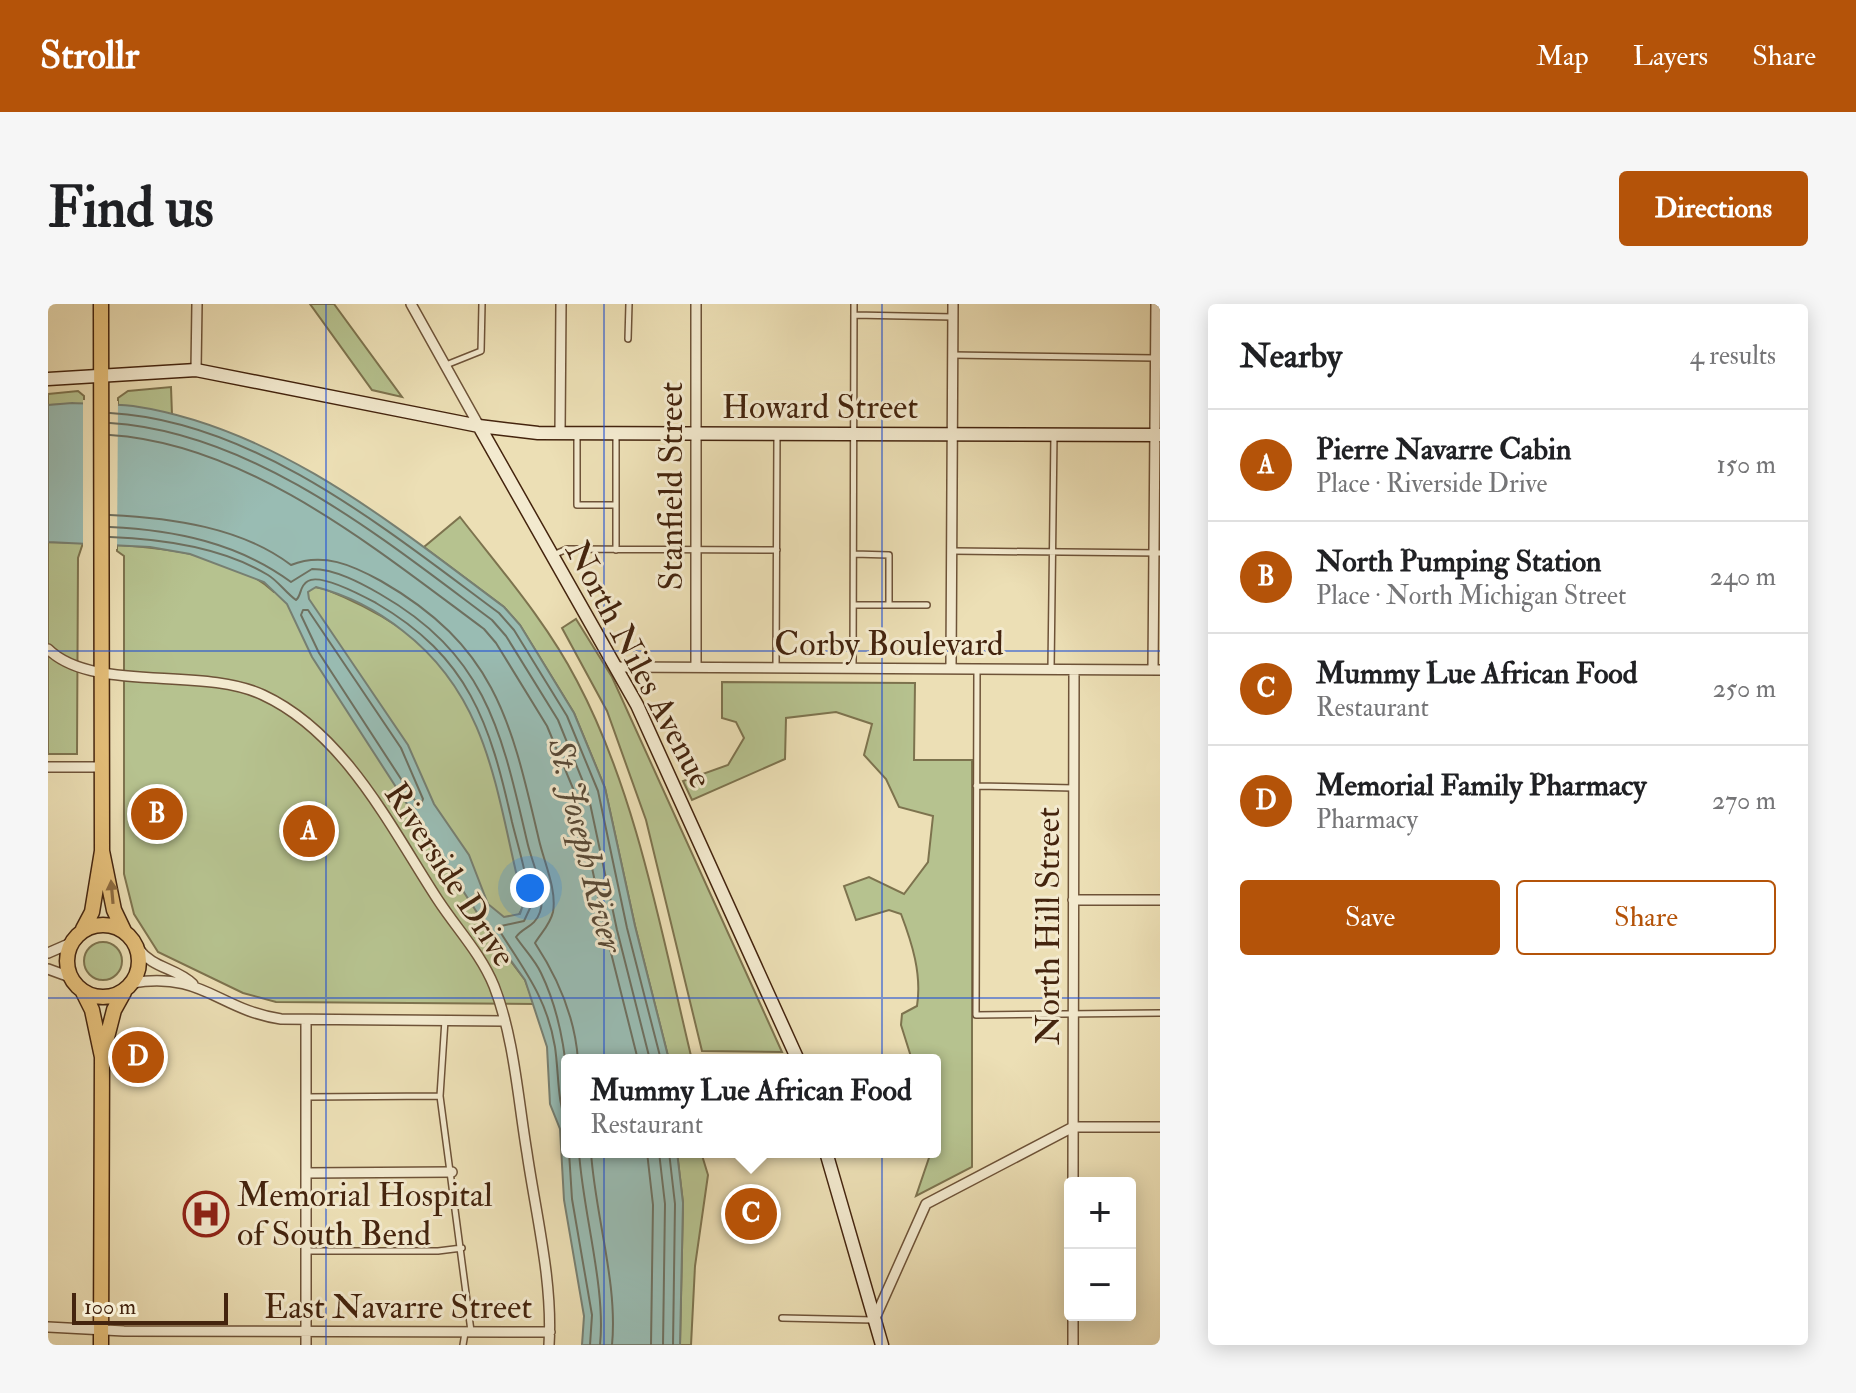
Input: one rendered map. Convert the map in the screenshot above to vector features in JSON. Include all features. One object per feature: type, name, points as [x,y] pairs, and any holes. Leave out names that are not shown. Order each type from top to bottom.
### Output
[{"type":"main road","points":[[101,304],[102,851],[114,910],[124,931],[138,948],[138,967],[114,1010],[102,1057]]},
{"type":"main road","points":[[101,1345],[102,1057],[92,1010],[66,966],[71,943],[92,912],[102,851]]},
{"type":"main road","points":[[83,929],[103,925],[124,931]]},
{"type":"main road","points":[[83,992],[103,997],[128,987]]},
{"type":"street","points":[[196,370],[197,304]]},
{"type":"street","name":"North Niles Avenue","points":[[411,304],[617,667],[795,1054]]},
{"type":"street","points":[[560,433],[561,304]]},
{"type":"street","name":"Stanfield Street","points":[[696,304],[696,667]]},
{"type":"street","points":[[951,668],[953,304]]},
{"type":"street","points":[[1156,304],[1156,670]]},
{"type":"street","name":"Howard Street","points":[[48,379],[196,370],[479,426],[560,433],[1158,435]]},
{"type":"street","name":"Riverside Drive","points":[[48,649],[68,664],[101,671],[193,678],[243,686],[284,706],[307,725],[342,760],[376,803],[474,948],[493,985],[504,1021],[539,1230],[549,1345]]},
{"type":"street","name":"Corby Boulevard","points":[[617,667],[1156,670]]},
{"type":"street","name":"North Hill Street","points":[[1073,1177],[1074,670]]},
{"type":"street","points":[[48,767],[100,767]]},
{"type":"street","points":[[1073,900],[1160,900]]},
{"type":"street","points":[[48,953],[71,943]]},
{"type":"street","points":[[138,948],[152,964],[184,976],[193,984]]},
{"type":"street","points":[[48,969],[70,977]]},
{"type":"street","points":[[128,987],[167,980],[193,984],[259,1015],[306,1020],[504,1021]]},
{"type":"street","points":[[306,1020],[306,1345]]},
{"type":"street","points":[[877,1318],[926,1204],[1073,1127],[1160,1127]]},
{"type":"street","points":[[828,1158],[877,1318],[882,1345]]},
{"type":"street","points":[[306,1173],[452,1172]]},
{"type":"street","points":[[1073,1321],[1073,1345]]},
{"type":"street","name":"East Navarre Street","points":[[48,1327],[306,1332],[550,1332]]},
{"type":"lane","points":[[446,365],[481,351],[482,304]]},
{"type":"lane","points":[[628,339],[629,304]]},
{"type":"lane","points":[[853,668],[854,304]]},
{"type":"lane","points":[[854,315],[953,317]]},
{"type":"lane","points":[[952,355],[1155,358]]},
{"type":"lane","points":[[577,433],[577,505],[616,505]]},
{"type":"lane","points":[[616,434],[616,550]]},
{"type":"lane","points":[[776,668],[777,434]]},
{"type":"lane","points":[[1051,670],[1054,435]]},
{"type":"lane","points":[[553,555],[563,549],[777,550]]},
{"type":"lane","points":[[952,551],[1157,553]]},
{"type":"lane","points":[[854,554],[889,555],[889,605]]},
{"type":"lane","points":[[854,605],[927,605]]},
{"type":"lane","points":[[977,669],[976,1015],[1160,1013]]},
{"type":"lane","points":[[976,786],[1074,788]]},
{"type":"lane","points":[[445,1020],[440,1096],[462,1248],[468,1332],[463,1345]]},
{"type":"lane","points":[[306,1097],[440,1096]]},
{"type":"lane","points":[[306,1251],[438,1251],[462,1248]]},
{"type":"lane","points":[[782,1318],[877,1318]]},
{"type":"green space","points":[[310,304],[334,304],[402,397],[372,390]]},
{"type":"green space","points":[[171,387],[172,415],[118,405],[118,398],[128,391]]},
{"type":"green space","points":[[78,391],[84,396],[84,404],[48,405],[48,394]]},
{"type":"green space","points":[[460,517],[522,596],[577,681],[598,725],[632,818],[691,1054],[667,1054],[605,788],[574,713],[520,625],[504,607],[424,547]]},
{"type":"green space","points":[[48,542],[83,543],[78,558],[77,754],[48,754]]},
{"type":"green space","points":[[117,545],[179,552],[221,562],[241,570],[274,592],[315,587],[325,589],[391,622],[434,655],[461,691],[475,719],[497,782],[524,905],[501,948],[525,980],[534,1004],[276,1002],[243,993],[158,952],[134,914],[124,874],[124,556],[117,551]]},
{"type":"green space","points":[[576,619],[612,677],[782,1052],[702,1051],[646,820],[607,711],[562,628]]},
{"type":"green space","points":[[722,682],[915,683],[914,760],[972,760],[972,1167],[916,1196],[929,1158],[941,1158],[941,1054],[910,1054],[901,1025],[902,1014],[917,1006],[918,982],[915,959],[901,914],[889,910],[856,920],[844,886],[869,877],[904,894],[928,862],[933,816],[899,807],[886,779],[864,755],[872,724],[836,712],[786,718],[785,759],[692,800],[683,781],[728,765],[744,738],[736,722],[722,718]]},
{"type":"green space","points":[[103,942],[116,948],[122,961],[116,974],[103,980],[90,974],[84,961],[90,948]]},
{"type":"green space","points":[[678,1158],[703,1158],[708,1175],[695,1266],[691,1345],[680,1345],[683,1203]]},
{"type":"water","name":"St. Joseph River","points":[[48,405],[133,406],[185,417],[284,457],[375,512],[504,607],[520,625],[574,713],[605,788],[667,1054],[561,1054],[561,1147],[560,1129],[550,1104],[547,1047],[525,980],[487,928],[312,657],[287,604],[264,582],[190,554],[150,547],[48,542]],"holes":[[[316,587],[373,610],[403,631],[432,657],[455,686],[472,717],[496,784],[521,893],[523,905],[520,914],[504,917],[488,904],[469,855],[434,804],[408,745],[309,599],[308,592]]]},
{"type":"water","name":"St. Joseph River","points":[[562,1158],[678,1158],[683,1203],[680,1345],[582,1345],[584,1316],[564,1200]]},
{"type":"pier","points":[[83,400],[118,401],[117,549],[83,547]]},
{"type":"place","name":"North Pumping Station","points":[[157,814]]},
{"type":"place","name":"Pierre Navarre Cabin","points":[[309,831]]},
{"type":"place","name":"Memorial Family Pharmacy","points":[[138,1057]]},
{"type":"place","name":"Memorial Hospital of South Bend","points":[[206,1214]]},
{"type":"place","name":"Mummy Lue African Food","points":[[751,1214]]}]
